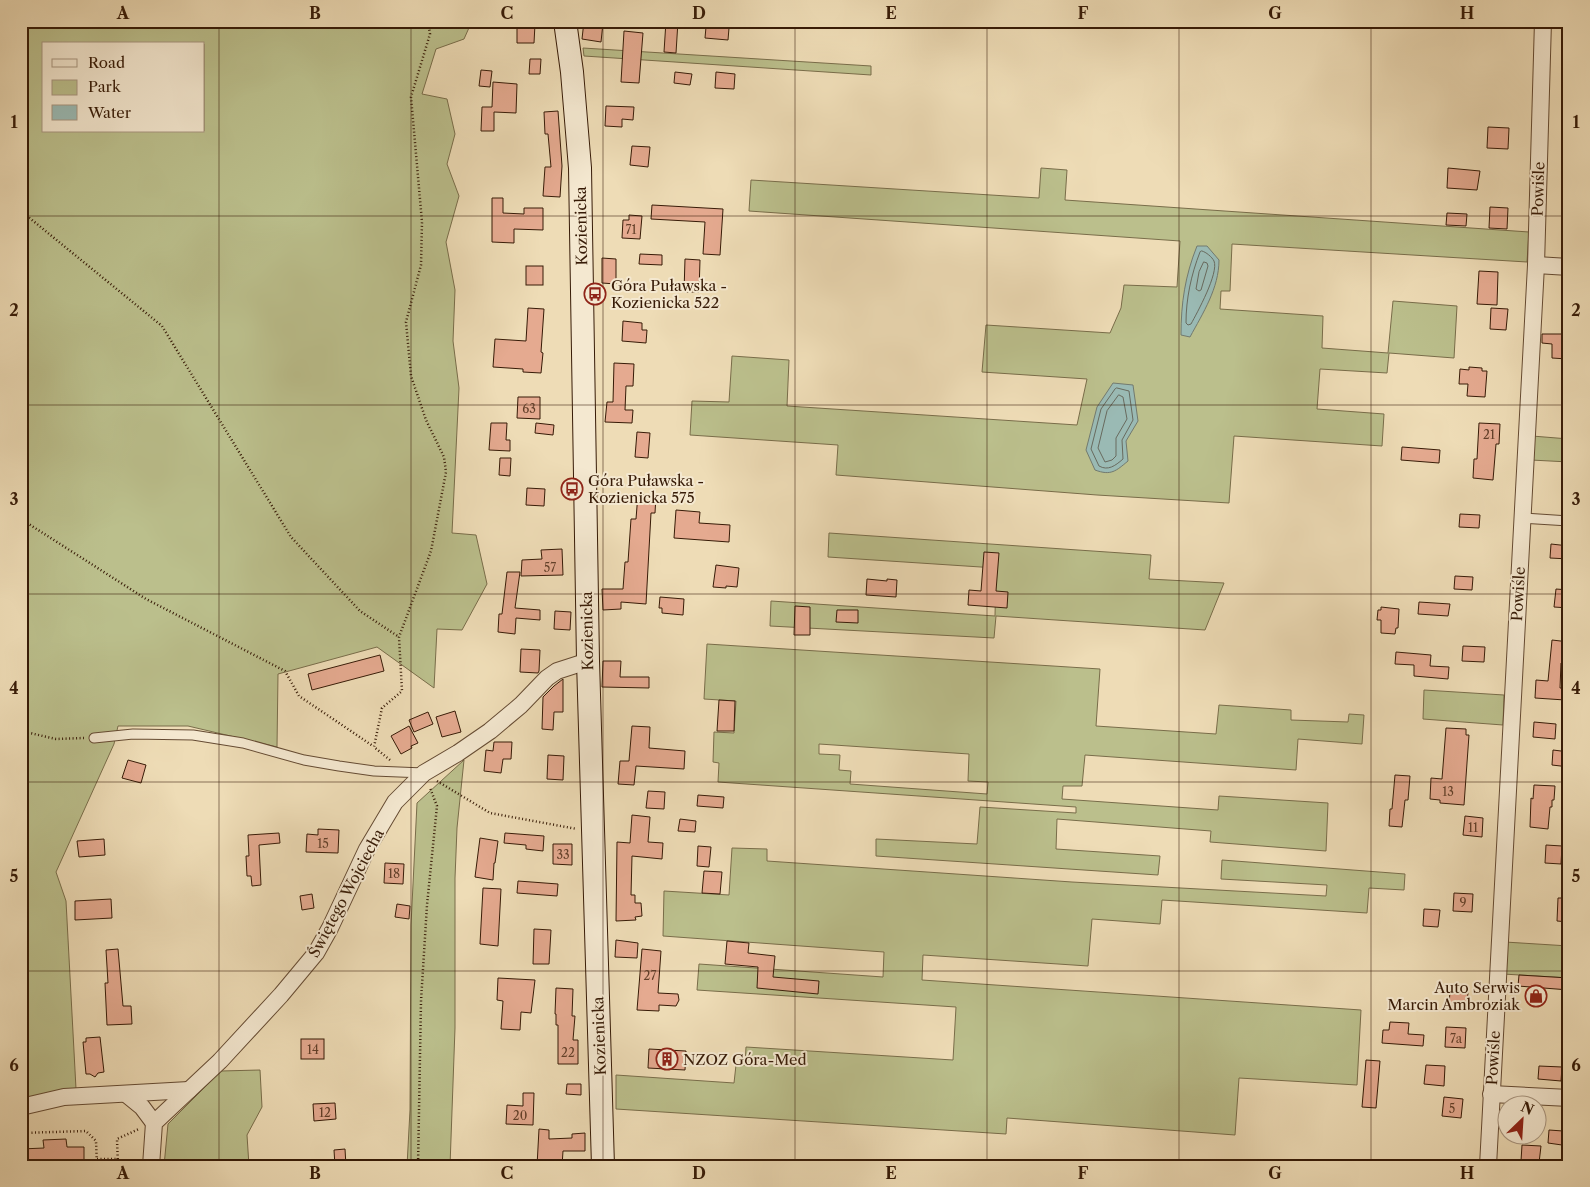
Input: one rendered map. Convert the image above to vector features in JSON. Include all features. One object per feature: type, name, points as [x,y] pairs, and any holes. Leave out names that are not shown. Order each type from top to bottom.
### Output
[{"type":"main road","name":"Kozienicka","points":[[565,21],[580,168],[588,661],[603,1166]]},
{"type":"street","name":"Powiśle","points":[[1488,1166],[1536,265],[1543,21]]},
{"type":"street","points":[[1536,265],[1569,268]]},
{"type":"street","name":"Świętego Wojciecha","points":[[154,1123],[220,1061],[316,954],[367,849],[395,802],[424,773],[490,731],[521,705],[547,678],[557,671],[588,661]]},
{"type":"street","points":[[21,1106],[64,1097],[190,1090]]},
{"type":"street","points":[[126,1094],[142,1107],[154,1123],[151,1166]]},
{"type":"street","points":[[1491,1094],[1569,1098]]},
{"type":"lane","points":[[1522,518],[1569,521]]},
{"type":"lane","points":[[94,738],[133,734],[193,734],[242,743],[304,760],[338,766],[374,771],[424,773]]},
{"type":"path","points":[[374,746],[382,708],[402,691],[399,637],[431,552],[446,472],[444,457],[426,420],[411,376],[406,322],[422,266],[422,222],[411,97],[430,34],[428,21]]},
{"type":"path","points":[[21,211],[162,326],[291,537],[360,611],[399,637]]},
{"type":"path","points":[[21,519],[146,599],[285,671],[299,696],[374,746],[402,771]]},
{"type":"path","points":[[21,730],[56,739],[94,738]]},
{"type":"path","points":[[424,773],[490,813],[593,832]]},
{"type":"path","points":[[418,1166],[422,981],[427,905],[437,806],[424,773]]},
{"type":"path","points":[[118,1166],[117,1139],[154,1123]]},
{"type":"path","points":[[21,1133],[86,1131],[96,1141],[97,1166]]},
{"type":"path","points":[[97,1159],[118,1159]]},
{"type":"green space","points":[[21,21],[472,21],[464,39],[436,49],[422,94],[447,99],[455,134],[447,164],[459,196],[446,242],[455,290],[453,341],[459,388],[452,533],[476,535],[487,584],[462,630],[437,629],[434,688],[377,647],[278,674],[277,747],[188,726],[118,726],[114,744],[56,872],[66,901],[76,1089],[21,1102]]},
{"type":"green space","points":[[583,48],[871,66],[871,75],[584,56]]},
{"type":"green space","points":[[1041,168],[1067,170],[1065,200],[1529,232],[1527,262],[1232,244],[1230,291],[1221,291],[1220,309],[1323,316],[1322,348],[1388,353],[1393,301],[1457,306],[1454,358],[1389,353],[1387,373],[1320,369],[1317,409],[1384,414],[1382,446],[1234,436],[1229,503],[836,475],[838,445],[690,435],[692,401],[729,402],[732,356],[789,360],[787,406],[1077,425],[1087,379],[982,372],[986,325],[1110,333],[1121,308],[1124,285],[1177,287],[1180,241],[749,211],[751,180],[1039,198]]},
{"type":"green space","points":[[1532,436],[1569,439],[1569,462],[1531,460]]},
{"type":"green space","points":[[829,533],[1151,555],[1149,579],[1224,583],[1205,630],[996,616],[994,638],[770,626],[771,601],[995,616],[996,568],[828,557]]},
{"type":"green space","points":[[707,644],[1100,669],[1096,726],[1216,734],[1219,705],[1291,710],[1291,720],[1348,722],[1349,714],[1364,715],[1362,744],[1298,739],[1296,770],[1085,755],[1082,786],[1063,786],[1062,799],[1218,810],[1219,796],[1328,803],[1326,851],[1210,842],[1211,831],[1057,819],[1056,849],[1160,856],[1158,875],[876,856],[876,839],[977,844],[980,807],[1076,813],[1076,807],[718,782],[719,763],[713,762],[714,732],[734,733],[736,701],[704,699]],"holes":[[[819,744],[969,754],[968,781],[988,782],[987,794],[850,784],[851,771],[839,770],[840,755],[819,754]]]},
{"type":"green space","points":[[1424,690],[1504,695],[1503,725],[1423,719]]},
{"type":"green space","points":[[464,760],[457,828],[455,878],[455,1028],[450,1166],[407,1166],[410,1110],[411,925],[417,803]]},
{"type":"green space","points":[[732,848],[767,849],[767,861],[1072,882],[1326,896],[1327,885],[1221,879],[1222,860],[1405,874],[1404,890],[1369,888],[1367,913],[1162,900],[1160,924],[1092,919],[1088,966],[923,955],[922,980],[1361,1010],[1357,1085],[1239,1078],[1235,1135],[1007,1118],[1006,1134],[616,1109],[616,1075],[734,1083],[736,1065],[745,1065],[746,1047],[953,1060],[956,1007],[697,990],[699,964],[883,977],[884,952],[663,936],[664,891],[729,895]]},
{"type":"green space","points":[[1505,942],[1569,946],[1569,978],[1503,974]]},
{"type":"green space","points":[[260,1070],[262,1107],[247,1135],[249,1166],[164,1166],[168,1124],[221,1071]]},
{"type":"water","points":[[1197,246],[1207,246],[1219,260],[1213,290],[1190,337],[1181,335],[1182,312],[1184,290]]},
{"type":"water","points":[[1113,383],[1133,385],[1138,421],[1126,441],[1128,461],[1117,470],[1105,473],[1095,470],[1086,450],[1097,407]]},
{"type":"building","points":[[584,21],[603,23],[601,42],[582,39]]},
{"type":"building","points":[[666,21],[678,21],[676,53],[664,52]]},
{"type":"building","points":[[517,23],[535,24],[534,43],[517,43]]},
{"type":"building","points":[[706,27],[729,28],[728,40],[705,38]]},
{"type":"building","points":[[624,31],[643,33],[639,83],[621,82]]},
{"type":"building","points":[[530,59],[541,59],[540,74],[529,74]]},
{"type":"building","points":[[481,70],[492,71],[490,87],[479,86]]},
{"type":"building","points":[[675,72],[692,74],[690,85],[674,83]]},
{"type":"building","points":[[716,72],[735,74],[734,89],[715,88]]},
{"type":"building","points":[[493,82],[517,84],[516,113],[494,112],[494,131],[481,131],[482,107],[492,107]]},
{"type":"building","points":[[606,106],[634,107],[633,120],[622,119],[622,127],[605,126]]},
{"type":"building","points":[[558,111],[562,166],[560,197],[543,196],[545,167],[551,167],[548,134],[545,134],[544,112]]},
{"type":"building","points":[[1488,127],[1509,128],[1508,149],[1487,148]]},
{"type":"building","points":[[632,146],[650,147],[648,167],[630,165]]},
{"type":"building","points":[[1448,168],[1480,171],[1477,190],[1447,188]]},
{"type":"building","points":[[492,198],[503,198],[503,213],[524,214],[524,208],[543,208],[543,230],[514,229],[514,243],[492,242]]},
{"type":"building","points":[[652,205],[723,209],[720,255],[703,254],[705,222],[651,219]]},
{"type":"building","points":[[1490,207],[1508,208],[1507,229],[1489,228]]},
{"type":"building","points":[[1447,213],[1467,214],[1466,226],[1446,225]]},
{"type":"building","points":[[629,215],[642,216],[640,239],[622,238],[623,220],[629,220]]},
{"type":"building","points":[[640,254],[662,255],[662,265],[639,264]]},
{"type":"building","points":[[602,258],[616,259],[616,284],[602,283]]},
{"type":"building","points":[[685,259],[700,260],[699,292],[684,292]]},
{"type":"building","points":[[526,266],[543,266],[543,285],[526,285]]},
{"type":"building","points":[[1479,271],[1498,272],[1497,305],[1477,304]]},
{"type":"building","points":[[528,308],[544,309],[541,373],[523,372],[523,369],[493,367],[495,339],[526,341]]},
{"type":"building","points":[[1491,308],[1508,309],[1506,330],[1490,329]]},
{"type":"building","points":[[623,321],[642,323],[642,330],[647,330],[646,343],[622,341]]},
{"type":"building","points":[[1542,334],[1563,334],[1562,343],[1568,343],[1567,359],[1552,358],[1552,344],[1542,343]]},
{"type":"building","points":[[614,363],[634,364],[633,386],[626,386],[625,410],[633,410],[632,423],[605,422],[607,402],[613,402]]},
{"type":"building","points":[[1469,367],[1482,368],[1482,371],[1487,371],[1485,397],[1467,396],[1468,384],[1459,384],[1460,369],[1469,370]]},
{"type":"building","points":[[518,397],[540,397],[540,419],[517,418]]},
{"type":"building","points":[[491,423],[507,423],[506,440],[510,440],[510,451],[489,450]]},
{"type":"building","points":[[536,423],[554,425],[553,435],[535,433]]},
{"type":"building","points":[[1479,423],[1500,424],[1493,480],[1473,478],[1474,459],[1477,459]]},
{"type":"building","points":[[637,432],[650,433],[648,458],[635,457]]},
{"type":"building","points":[[1402,447],[1440,450],[1439,463],[1401,460]]},
{"type":"building","points":[[500,458],[511,458],[510,476],[499,475]]},
{"type":"building","points":[[527,488],[545,489],[544,506],[526,505]]},
{"type":"building","points":[[638,494],[656,496],[655,513],[651,513],[646,604],[621,602],[621,609],[603,610],[602,589],[623,589],[625,562],[628,562],[631,519],[636,519]]},
{"type":"building","points":[[676,510],[700,512],[699,523],[730,525],[729,542],[674,538]]},
{"type":"building","points":[[1460,514],[1480,515],[1479,528],[1459,527]]},
{"type":"building","points":[[1551,544],[1569,546],[1569,559],[1550,558]]},
{"type":"building","points":[[562,549],[563,575],[521,576],[522,560],[542,559],[541,550]]},
{"type":"building","points":[[984,552],[999,553],[996,591],[1008,592],[1007,608],[968,605],[969,590],[981,591]]},
{"type":"building","points":[[716,565],[739,568],[737,587],[713,587]]},
{"type":"building","points":[[507,572],[520,572],[515,608],[540,610],[540,620],[516,618],[515,634],[498,632],[499,614],[502,614]]},
{"type":"building","points":[[1455,576],[1473,577],[1472,590],[1454,589]]},
{"type":"building","points":[[867,579],[897,580],[896,597],[866,595]]},
{"type":"building","points":[[1556,589],[1569,590],[1569,608],[1554,607]]},
{"type":"building","points":[[660,597],[684,599],[683,615],[662,613],[662,608],[659,608]]},
{"type":"building","points":[[1419,602],[1450,604],[1448,616],[1418,614]]},
{"type":"building","points":[[795,606],[810,607],[810,635],[794,635]]},
{"type":"building","points":[[1381,607],[1399,609],[1398,628],[1396,628],[1395,634],[1381,633],[1381,620],[1377,620],[1378,610],[1381,610]]},
{"type":"building","points":[[837,610],[858,610],[858,623],[836,622]]},
{"type":"building","points":[[555,611],[571,612],[570,630],[554,629]]},
{"type":"building","points":[[1552,640],[1569,642],[1569,663],[1561,663],[1560,688],[1565,688],[1565,700],[1535,698],[1536,680],[1548,681]]},
{"type":"building","points":[[1463,646],[1485,647],[1484,662],[1462,661]]},
{"type":"building","points":[[521,649],[540,650],[538,673],[520,672]]},
{"type":"building","points":[[1396,652],[1431,655],[1430,666],[1449,667],[1448,679],[1414,676],[1414,665],[1395,664]]},
{"type":"building","points":[[380,655],[384,671],[312,690],[308,674]]},
{"type":"building","points":[[603,661],[621,661],[620,677],[649,677],[649,688],[602,687]]},
{"type":"building","points":[[563,679],[563,712],[554,712],[553,730],[542,729],[543,697]]},
{"type":"building","points":[[719,700],[735,701],[734,731],[717,731]]},
{"type":"building","points":[[455,711],[461,732],[442,737],[436,717]]},
{"type":"building","points":[[428,712],[433,724],[414,732],[409,720]]},
{"type":"building","points":[[1534,722],[1556,724],[1555,739],[1533,737]]},
{"type":"building","points":[[409,726],[418,743],[401,754],[391,736]]},
{"type":"building","points":[[632,726],[650,727],[649,748],[685,751],[684,769],[636,766],[634,785],[618,784],[620,761],[629,761]]},
{"type":"building","points":[[1446,728],[1466,729],[1466,735],[1469,735],[1464,805],[1440,803],[1440,800],[1430,799],[1431,778],[1442,779]]},
{"type":"building","points":[[494,742],[512,742],[511,759],[503,759],[501,773],[484,771],[486,750],[493,751]]},
{"type":"building","points":[[1553,750],[1569,752],[1569,767],[1552,765]]},
{"type":"building","points":[[548,755],[564,756],[563,780],[547,779]]},
{"type":"building","points":[[128,760],[146,765],[141,783],[122,778]]},
{"type":"building","points":[[1395,775],[1410,776],[1408,800],[1405,800],[1402,827],[1389,826]]},
{"type":"building","points":[[1534,785],[1555,786],[1554,800],[1552,800],[1552,807],[1550,807],[1548,829],[1530,827],[1531,798],[1533,799]]},
{"type":"building","points":[[648,791],[665,792],[664,809],[646,808]]},
{"type":"building","points":[[698,795],[724,797],[723,808],[697,806]]},
{"type":"building","points":[[632,815],[650,817],[648,842],[663,843],[662,859],[632,856],[631,895],[635,895],[635,903],[641,903],[642,916],[635,917],[636,920],[616,921],[617,842],[630,843]]},
{"type":"building","points":[[1465,816],[1483,818],[1482,837],[1463,835]]},
{"type":"building","points":[[680,819],[696,821],[695,832],[678,831]]},
{"type":"building","points":[[318,829],[339,830],[338,853],[306,852],[307,834],[318,835]]},
{"type":"building","points":[[279,833],[280,843],[259,845],[261,885],[252,886],[251,876],[247,876],[246,856],[249,856],[248,835]]},
{"type":"building","points":[[505,833],[544,836],[543,851],[526,849],[526,845],[504,843]]},
{"type":"building","points":[[480,838],[498,841],[493,880],[475,877]]},
{"type":"building","points":[[104,839],[105,855],[79,857],[77,841]]},
{"type":"building","points":[[553,844],[572,844],[572,865],[553,864]]},
{"type":"building","points":[[1546,845],[1562,846],[1561,864],[1545,863]]},
{"type":"building","points":[[698,846],[711,847],[709,867],[697,866]]},
{"type":"building","points":[[385,863],[404,864],[403,884],[384,883]]},
{"type":"building","points":[[704,871],[722,872],[720,894],[702,893]]},
{"type":"building","points":[[518,881],[558,884],[557,896],[517,893]]},
{"type":"building","points":[[483,888],[501,889],[498,946],[480,944]]},
{"type":"building","points":[[1454,893],[1473,894],[1472,912],[1453,911]]},
{"type":"building","points":[[312,894],[314,908],[302,910],[300,896]]},
{"type":"building","points":[[1558,898],[1569,898],[1569,922],[1557,921]]},
{"type":"building","points":[[111,899],[112,918],[75,920],[75,901]]},
{"type":"building","points":[[397,904],[410,906],[409,919],[395,917]]},
{"type":"building","points":[[1424,909],[1440,910],[1438,927],[1423,926]]},
{"type":"building","points":[[534,929],[551,930],[549,964],[533,964]]},
{"type":"building","points":[[616,940],[638,943],[637,958],[615,957]]},
{"type":"building","points":[[727,941],[749,943],[748,953],[775,956],[773,977],[819,981],[818,994],[757,988],[758,967],[725,964]]},
{"type":"building","points":[[118,949],[123,1006],[131,1006],[132,1024],[107,1025],[105,983],[108,983],[106,950]]},
{"type":"building","points":[[642,949],[661,951],[658,993],[678,994],[679,1000],[676,1006],[659,1005],[659,1011],[637,1010]]},
{"type":"building","points":[[1519,975],[1569,978],[1569,990],[1518,986]]},
{"type":"building","points":[[498,978],[535,980],[531,1013],[521,1012],[520,1030],[501,1029],[503,1001],[497,1000]]},
{"type":"building","points":[[556,988],[573,989],[572,1016],[575,1016],[573,1040],[578,1040],[578,1064],[558,1064],[558,1025],[556,1025],[555,1014]]},
{"type":"building","points":[[1450,991],[1468,992],[1467,1007],[1449,1006]]},
{"type":"building","points":[[1390,1022],[1409,1023],[1408,1034],[1424,1035],[1423,1046],[1382,1043],[1383,1030],[1389,1030]]},
{"type":"building","points":[[1446,1027],[1466,1028],[1465,1048],[1445,1047]]},
{"type":"building","points":[[100,1037],[104,1072],[98,1073],[95,1077],[86,1074],[83,1042],[86,1042],[86,1038]]},
{"type":"building","points":[[301,1039],[324,1039],[324,1059],[301,1059]]},
{"type":"building","name":"NZOZ Góra-Med","points":[[649,1049],[686,1051],[685,1070],[648,1068]]},
{"type":"building","points":[[1366,1060],[1380,1061],[1376,1108],[1362,1107]]},
{"type":"building","points":[[1426,1065],[1445,1066],[1444,1086],[1424,1084]]},
{"type":"building","points":[[1539,1066],[1562,1067],[1561,1081],[1538,1079]]},
{"type":"building","points":[[567,1084],[581,1084],[581,1095],[566,1094]]},
{"type":"building","points":[[523,1093],[534,1093],[533,1125],[506,1124],[507,1105],[523,1106]]},
{"type":"building","points":[[1444,1097],[1463,1099],[1461,1118],[1442,1116]]},
{"type":"building","points":[[335,1103],[336,1119],[314,1121],[313,1104]]},
{"type":"building","points":[[539,1129],[549,1130],[549,1139],[572,1138],[572,1134],[585,1133],[585,1151],[563,1151],[562,1166],[537,1166]]},
{"type":"building","points":[[1549,1130],[1563,1131],[1562,1145],[1548,1143]]},
{"type":"building","points":[[66,1139],[67,1147],[84,1147],[84,1166],[21,1166],[21,1149],[44,1148],[43,1140]]},
{"type":"building","points":[[1522,1145],[1541,1146],[1539,1163],[1521,1161]]},
{"type":"building","points":[[345,1149],[346,1166],[335,1166],[334,1150]]},
{"type":"place","name":"Góra Puławska - Kozienicka 522","points":[[595,294]]},
{"type":"place","name":"Góra Puławska - Kozienicka 575","points":[[572,489]]},
{"type":"place","name":"Auto Serwis Marcin Ambroziak","points":[[1536,996]]},
{"type":"place","name":"NZOZ Góra-Med","points":[[667,1059]]}]
